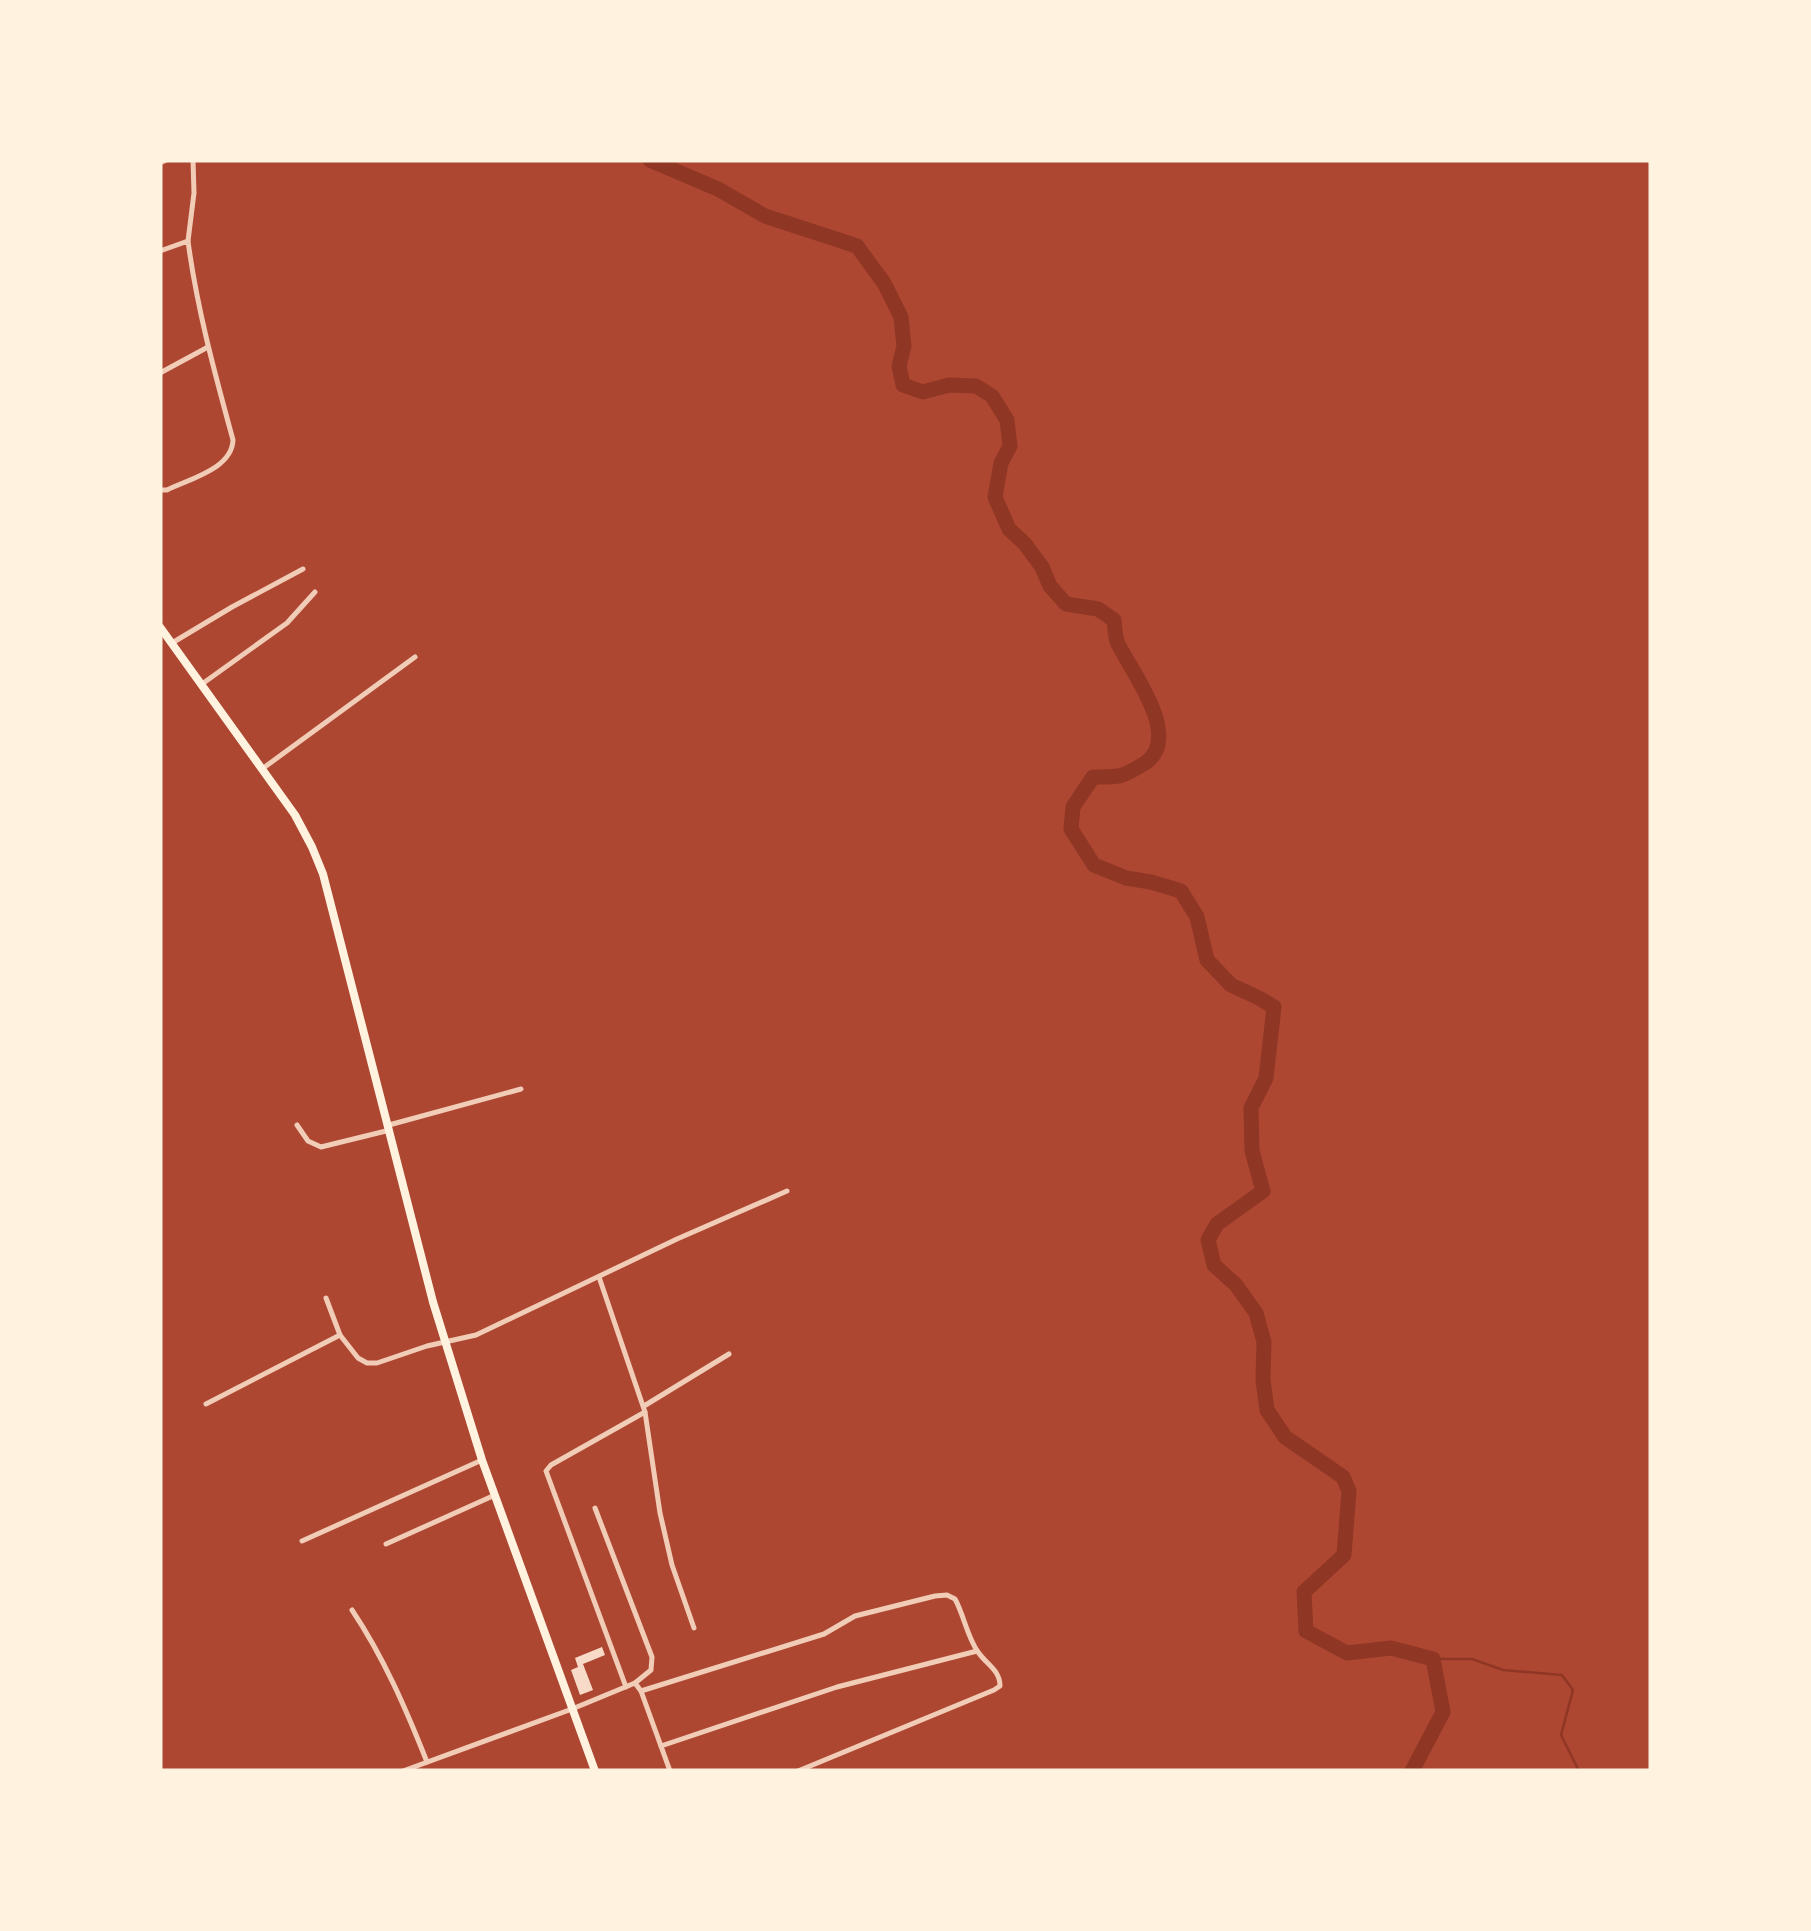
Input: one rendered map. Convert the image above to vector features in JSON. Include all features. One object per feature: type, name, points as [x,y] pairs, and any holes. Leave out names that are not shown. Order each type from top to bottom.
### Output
[{"type":"main road","points":[[160,627],[295,815],[323,874],[446,1342],[482,1460],[595,1771]]},
{"type":"street","points":[[160,490],[220,464],[233,450],[192,275],[188,242],[194,193],[192,160]]},
{"type":"street","points":[[160,251],[188,242]]},
{"type":"street","points":[[160,373],[208,347]]},
{"type":"street","points":[[172,643],[304,569]]},
{"type":"street","points":[[202,684],[287,623],[315,592]]},
{"type":"street","points":[[262,769],[415,657]]},
{"type":"street","points":[[298,1125],[308,1141],[322,1147],[521,1090]]},
{"type":"street","points":[[326,1298],[340,1335],[358,1358],[377,1363],[476,1336],[787,1191]]},
{"type":"street","points":[[599,1277],[645,1409],[660,1513],[694,1628]]},
{"type":"street","points":[[206,1404],[340,1335]]},
{"type":"street","points":[[626,1687],[546,1472],[551,1465],[729,1354]]},
{"type":"street","points":[[302,1541],[482,1460]]},
{"type":"street","points":[[386,1544],[495,1494]]},
{"type":"street","points":[[403,1771],[572,1709],[635,1683],[651,1670],[652,1657],[596,1508]]},
{"type":"street","points":[[641,1691],[824,1634],[856,1616],[935,1596],[955,1598],[977,1651],[998,1673],[1000,1686],[798,1771]]},
{"type":"street","points":[[352,1610],[396,1686],[427,1762]]},
{"type":"street","points":[[661,1746],[837,1688],[977,1651]]},
{"type":"street","points":[[635,1683],[670,1771]]},
{"type":"shaded area","points":[[160,160],[1651,160],[1651,1771],[160,1771]]},
{"type":"building","points":[[602,1647],[605,1655],[583,1664],[593,1690],[580,1695],[571,1670],[578,1667],[575,1658]]},
{"type":"waterway","points":[[650,160],[718,189],[765,216],[857,246],[884,283],[901,317],[904,346],[899,366],[903,385],[923,392],[949,385],[976,386],[992,396],[1007,420],[1010,446],[1001,463],[995,497],[1009,529],[1025,544],[1050,586],[1066,604],[1098,609],[1114,620],[1118,644],[1151,705],[1159,738],[1155,752],[1137,768],[1120,776],[1093,777],[1073,807],[1071,829],[1094,865],[1126,878],[1181,891],[1197,917],[1207,960],[1231,985],[1274,1007],[1266,1078],[1251,1108],[1252,1151],[1263,1191],[1217,1224],[1208,1240],[1214,1265],[1236,1285],[1256,1313],[1264,1342],[1267,1410],[1285,1437],[1343,1477],[1349,1491],[1344,1555],[1304,1592],[1306,1631],[1347,1653],[1391,1648],[1433,1659],[1443,1712],[1412,1771]]},
{"type":"waterway","points":[[1433,1659],[1472,1659],[1503,1670],[1562,1675],[1573,1690],[1561,1735],[1579,1771]]}]
